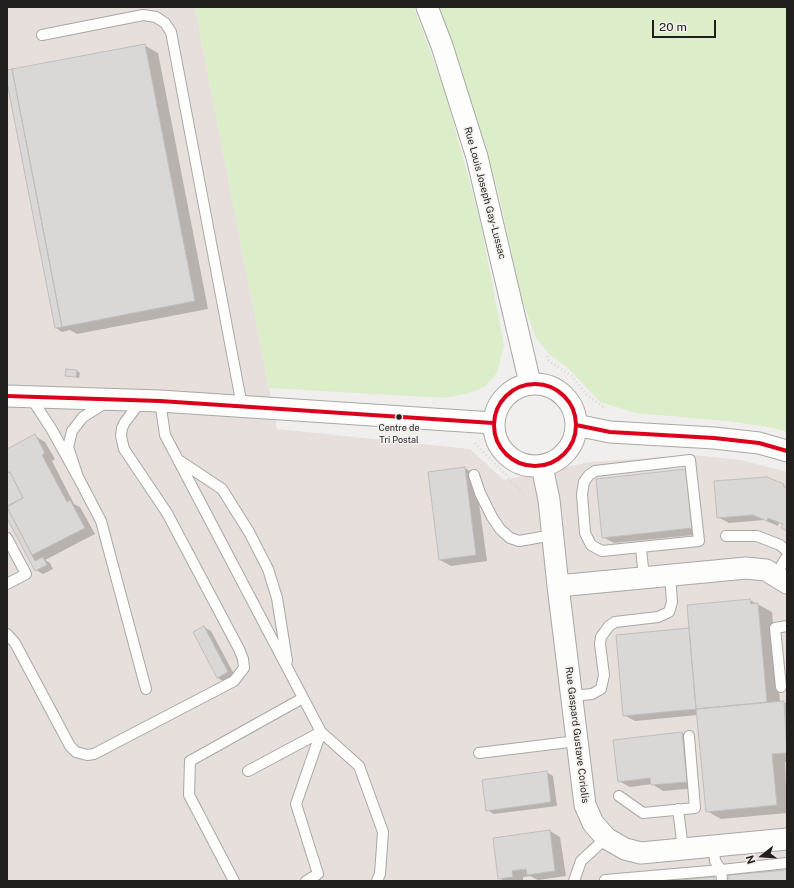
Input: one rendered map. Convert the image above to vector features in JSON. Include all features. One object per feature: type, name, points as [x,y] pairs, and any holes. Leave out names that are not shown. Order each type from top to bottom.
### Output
[{"type":"street","name":"Rue Louis Joseph Gay-Lussac","points":[[427,7],[442,46],[477,157],[530,383]]},
{"type":"street","points":[[530,383],[544,384],[557,390],[567,399],[574,411],[576,425],[570,447],[562,456],[542,466],[524,464],[507,456],[499,446],[494,435],[493,423],[495,411],[501,401],[508,392],[518,386],[530,383]]},
{"type":"street","points":[[7,396],[111,399],[242,406],[493,423]]},
{"type":"street","points":[[576,425],[610,432],[759,443],[787,452]]},
{"type":"street","name":"Rue Gaspard Gustave Coriolis","points":[[542,466],[549,500],[585,805],[593,823],[606,838],[625,849],[641,853],[787,839]]},
{"type":"street","points":[[558,586],[746,568],[766,570],[782,579]]},
{"type":"lane","points":[[42,35],[143,15],[156,16],[171,32],[242,406]]},
{"type":"lane","points":[[30,396],[52,430],[101,521],[146,689]]},
{"type":"lane","points":[[78,477],[68,447],[72,431],[83,417],[111,399]]},
{"type":"lane","points":[[7,634],[15,643],[70,746],[76,752],[87,755],[94,754],[234,681],[244,668],[243,659],[239,649],[168,512],[124,449],[121,436],[122,428],[125,422],[151,401],[161,418],[165,435],[321,732],[359,766],[383,832],[380,874],[376,881]]},
{"type":"lane","points":[[179,460],[222,489],[249,532],[268,569],[277,598],[288,669]]},
{"type":"lane","points":[[690,460],[699,542],[641,548],[602,552],[591,545],[585,533],[582,494],[586,478],[595,471],[690,460]]},
{"type":"lane","points":[[474,475],[480,493],[492,517],[500,529],[510,538],[519,541],[553,535]]},
{"type":"lane","points":[[726,536],[757,536],[780,545],[787,551]]},
{"type":"lane","points":[[7,538],[26,574],[7,584]]},
{"type":"lane","points":[[641,548],[644,578]]},
{"type":"lane","points":[[782,579],[787,556]]},
{"type":"lane","points":[[572,696],[592,694],[601,689],[604,675],[600,644],[604,631],[609,626],[615,622],[658,617],[669,612],[672,602],[670,575]]},
{"type":"lane","points":[[781,687],[775,628],[787,626]]},
{"type":"lane","points":[[234,881],[189,794],[190,761],[303,698]]},
{"type":"lane","points":[[248,771],[321,732]]},
{"type":"lane","points":[[306,881],[318,874],[296,804],[321,732]]},
{"type":"lane","points":[[619,796],[643,813],[695,808],[689,736]]},
{"type":"lane","points":[[479,753],[577,741]]},
{"type":"lane","points":[[678,810],[683,849]]},
{"type":"lane","points":[[574,881],[581,861],[606,838]]},
{"type":"lane","points":[[714,846],[715,861],[721,870],[722,881]]},
{"type":"lane","points":[[604,880],[787,863]]},
{"type":"path","points":[[545,352],[550,361],[572,376],[586,394],[599,406],[606,408]]},
{"type":"path","points":[[469,442],[475,443],[522,492],[526,499]]},
{"type":"shaded area","points":[[7,7],[195,7],[277,429],[470,449],[504,480],[590,462],[694,455],[741,460],[787,472],[787,881],[7,881]]},
{"type":"green space","points":[[195,7],[414,7],[445,92],[480,220],[504,345],[497,373],[485,387],[467,394],[444,398],[269,388]]},
{"type":"green space","points":[[438,7],[787,7],[787,432],[774,428],[727,421],[636,413],[600,402],[567,367],[550,355],[536,338],[522,300],[498,191],[456,55]]},
{"type":"building","points":[[145,44],[195,301],[62,327],[12,69]]},
{"type":"building","points":[[12,69],[62,327],[55,328],[7,82],[7,70]]},
{"type":"building","points":[[66,369],[77,370],[76,377],[65,376]]},
{"type":"building","points":[[35,434],[45,453],[42,455],[67,502],[70,500],[85,528],[32,555],[7,507],[23,498],[10,472],[7,473],[7,449]]},
{"type":"building","points":[[465,467],[476,555],[439,560],[428,472]]},
{"type":"building","points":[[686,469],[692,528],[602,538],[596,479]]},
{"type":"building","points":[[10,472],[23,498],[7,506],[7,473]]},
{"type":"building","points":[[767,477],[784,484],[783,486],[787,488],[787,531],[781,528],[783,524],[768,518],[767,521],[753,515],[717,518],[714,481]]},
{"type":"building","points":[[7,507],[35,561],[43,557],[47,565],[35,571],[7,518]]},
{"type":"building","points":[[750,599],[751,604],[758,603],[767,702],[696,709],[687,605]]},
{"type":"building","points":[[204,626],[228,672],[217,678],[193,632]]},
{"type":"building","points":[[689,628],[696,709],[623,716],[616,635]]},
{"type":"building","points":[[784,701],[787,753],[772,754],[777,805],[706,812],[696,709]]},
{"type":"building","points":[[682,732],[687,782],[651,785],[650,778],[618,782],[613,740]]},
{"type":"building","points":[[547,771],[551,802],[486,811],[482,780]]},
{"type":"building","points":[[550,830],[555,871],[527,875],[526,869],[512,871],[513,877],[498,879],[493,838]]},
{"type":"building","points":[[787,870],[787,881],[729,881],[729,875]]},
{"type":"building","points":[[714,877],[714,881],[669,881]]},
{"type":"transit line","points":[[535,384],[551,387],[564,396],[573,409],[576,425],[573,441],[564,454],[551,463],[535,466],[519,463],[506,454],[497,441],[494,425],[497,409],[506,396],[519,387],[535,384]]},
{"type":"transit line","points":[[7,396],[160,401],[493,423]]},
{"type":"transit line","points":[[576,425],[610,432],[714,438],[759,443],[787,451]]},
{"type":"place","name":"Centre de Tri Postal","points":[[399,417]]}]
